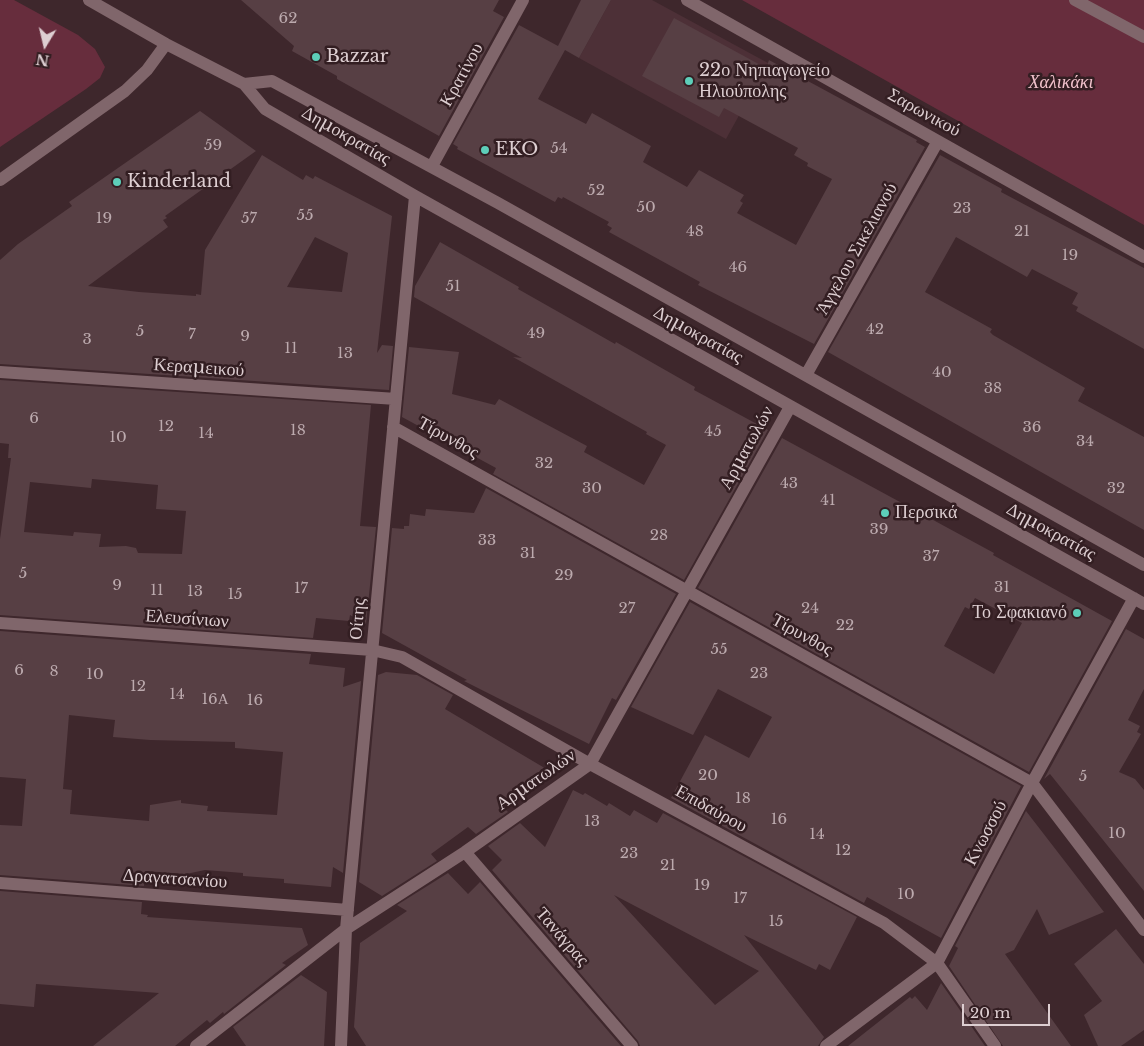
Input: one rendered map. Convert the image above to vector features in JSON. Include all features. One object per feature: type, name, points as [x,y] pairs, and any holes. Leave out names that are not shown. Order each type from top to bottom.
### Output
[{"type":"street","name":"Δημοκρατίας","points":[[89,0],[166,44],[244,84],[265,109],[415,196],[1139,601]]},
{"type":"street","name":"Κρατίνου","points":[[432,166],[523,0]]},
{"type":"street","name":"Σαρωνικού","points":[[687,0],[1144,257]]},
{"type":"street","points":[[1075,0],[1144,37]]},
{"type":"street","points":[[0,180],[125,91],[147,70],[166,44]]},
{"type":"street","name":"Δημοκρατίας","points":[[244,84],[272,81],[432,166],[1144,565]]},
{"type":"street","name":"Άγγελου Σικελιανού","points":[[806,375],[938,141]]},
{"type":"street","name":"Οίτης","points":[[341,1046],[346,929],[415,196]]},
{"type":"street","name":"Κεραµεικού","points":[[0,372],[396,399]]},
{"type":"street","name":"Αρματωλών","points":[[196,1046],[346,929],[465,852],[590,764],[790,407]]},
{"type":"street","name":"Τίρυνθος","points":[[393,427],[1032,783],[1144,930]]},
{"type":"street","name":"Κνωσσού","points":[[826,1046],[938,963],[1032,783],[1139,601]]},
{"type":"street","name":"Ελευσίνιων","points":[[0,622],[372,650]]},
{"type":"street","name":"Επιδαύρου","points":[[372,650],[402,657],[590,764],[884,924],[938,963],[995,1046]]},
{"type":"street","name":"Τανάγρας","points":[[465,852],[632,1046]]},
{"type":"street","name":"Δραγατσανίου","points":[[0,883],[348,910]]},
{"type":"shaded area","name":"22ο Νηπιαγωγείο Ηλιούπολης","points":[[611,0],[652,0],[768,63],[726,139],[579,58]]},
{"type":"green space","points":[[0,0],[14,0],[78,35],[95,49],[105,67],[100,78],[86,89],[0,147]]},
{"type":"green space","name":"Χαλικάκι","points":[[742,0],[1144,0],[1144,225]]},
{"type":"building","points":[[241,0],[499,0],[493,11],[504,17],[439,136],[337,79],[337,76],[292,51],[294,46]]},
{"type":"building","points":[[581,0],[611,0],[579,58],[565,50],[538,99],[586,124],[592,113],[651,146],[643,162],[687,187],[699,170],[744,195],[740,201],[743,203],[737,213],[796,245],[832,179],[807,166],[808,163],[794,155],[798,148],[724,108],[719,117],[642,76],[674,18],[766,68],[769,60],[917,140],[916,142],[925,147],[814,344],[698,285],[700,282],[609,232],[612,228],[607,225],[609,222],[563,197],[562,199],[558,197],[555,202],[457,149],[458,147],[453,144],[519,25],[558,46]]},
{"type":"building","points":[[200,111],[256,151],[165,216],[167,218],[163,220],[168,227],[88,286],[139,292],[201,295],[205,250],[262,155],[303,180],[306,175],[313,179],[315,176],[392,216],[377,353],[382,345],[393,346],[389,390],[0,364],[0,260],[18,244],[72,206],[69,202]],"holes":[[[315,237],[348,253],[342,292],[287,287]]]},
{"type":"building","points":[[940,155],[1002,189],[1001,192],[1144,268],[1144,349],[1076,311],[1078,307],[1072,304],[1078,293],[1032,269],[1027,277],[956,237],[925,292],[992,329],[990,332],[993,335],[1085,388],[1078,401],[1144,437],[1144,530],[828,352]]},
{"type":"building","points":[[440,242],[519,287],[518,289],[695,387],[694,390],[768,430],[684,580],[493,474],[496,468],[402,417],[409,347],[459,352],[452,394],[495,405],[499,399],[587,446],[584,452],[644,485],[666,445],[646,434],[647,432],[513,357],[522,358],[414,297],[415,286]]},
{"type":"building","points":[[0,380],[371,405],[360,526],[376,527],[366,624],[350,615],[349,621],[316,618],[313,638],[0,615],[0,539],[11,458],[8,458],[9,444],[0,443]],"holes":[[[92,479],[158,485],[156,509],[186,511],[182,554],[138,553],[136,548],[126,546],[99,547],[101,534],[74,532],[73,536],[24,532],[30,482],[91,488]]]},
{"type":"building","points":[[782,438],[994,553],[993,555],[1112,621],[1029,772],[698,588]],"holes":[[[975,598],[1022,623],[994,674],[944,646],[965,607],[969,609]]]},
{"type":"building","points":[[486,488],[676,594],[616,700],[612,698],[589,744],[464,681],[467,680],[382,633],[392,528],[404,529],[404,526],[409,526],[410,514],[425,516],[426,509],[474,513]]},
{"type":"building","points":[[690,602],[1021,786],[941,938],[867,897],[864,903],[671,798],[705,735],[749,758],[772,717],[718,689],[693,735],[631,707]]},
{"type":"building","points":[[1126,629],[1144,639],[1144,689],[1128,720],[1140,726],[1137,732],[1141,734],[1119,772],[1135,779],[1144,790],[1144,891],[1050,774],[1044,779]]},
{"type":"building","points":[[0,631],[311,654],[309,664],[345,668],[343,687],[361,681],[343,873],[333,867],[331,887],[284,883],[284,879],[243,876],[243,873],[205,870],[186,874],[145,871],[144,886],[0,875],[0,825],[22,826],[26,779],[0,777]],"holes":[[[69,715],[115,720],[113,737],[235,742],[235,748],[283,752],[277,815],[207,811],[208,806],[181,803],[181,800],[150,805],[149,821],[70,814],[72,790],[63,789]]]},
{"type":"building","points":[[386,672],[417,675],[453,695],[445,709],[548,770],[500,804],[508,812],[476,834],[468,827],[431,854],[437,861],[382,896],[359,882],[378,675]]},
{"type":"building","points":[[573,790],[583,795],[585,793],[607,806],[609,803],[630,816],[634,810],[657,823],[663,813],[857,917],[830,970],[819,964],[816,970],[744,935],[824,1037],[818,1046],[640,1046],[638,1041],[492,870],[502,860],[488,846],[520,823],[545,847]],"holes":[[[614,895],[759,971],[715,1005]]]},
{"type":"building","points":[[1026,811],[1104,912],[1049,935],[1037,909],[1014,950],[1005,954],[1071,1046],[1003,1046],[949,966],[958,948],[955,946]]},
{"type":"building","points":[[448,873],[468,894],[480,882],[621,1046],[366,1046],[354,1027],[360,943],[407,911],[397,905]]},
{"type":"building","points":[[0,891],[142,902],[141,914],[148,915],[147,917],[302,928],[308,945],[282,963],[286,965],[224,1014],[223,1012],[210,1023],[207,1020],[175,1046],[93,1046],[159,993],[36,984],[34,1007],[0,1004]]},
{"type":"building","points":[[1116,929],[1144,964],[1144,1030],[1121,1046],[1098,1046],[1084,1015],[1102,1001],[1074,964]]},
{"type":"building","points":[[301,975],[327,992],[324,1046],[246,1046],[233,1027]]},
{"type":"building","points":[[941,983],[985,1046],[848,1046],[910,997],[912,999],[915,996],[927,1010]]},
{"type":"place","name":"Bazzar","points":[[316,57]]},
{"type":"place","name":"22ο Νηπιαγωγείο Ηλιούπολης","points":[[689,81]]},
{"type":"place","name":"EKO","points":[[485,150]]},
{"type":"place","name":"Kinderland","points":[[117,182]]},
{"type":"place","name":"Περσικά","points":[[885,513]]},
{"type":"place","name":"Το Σφακιανό","points":[[1077,613]]}]
